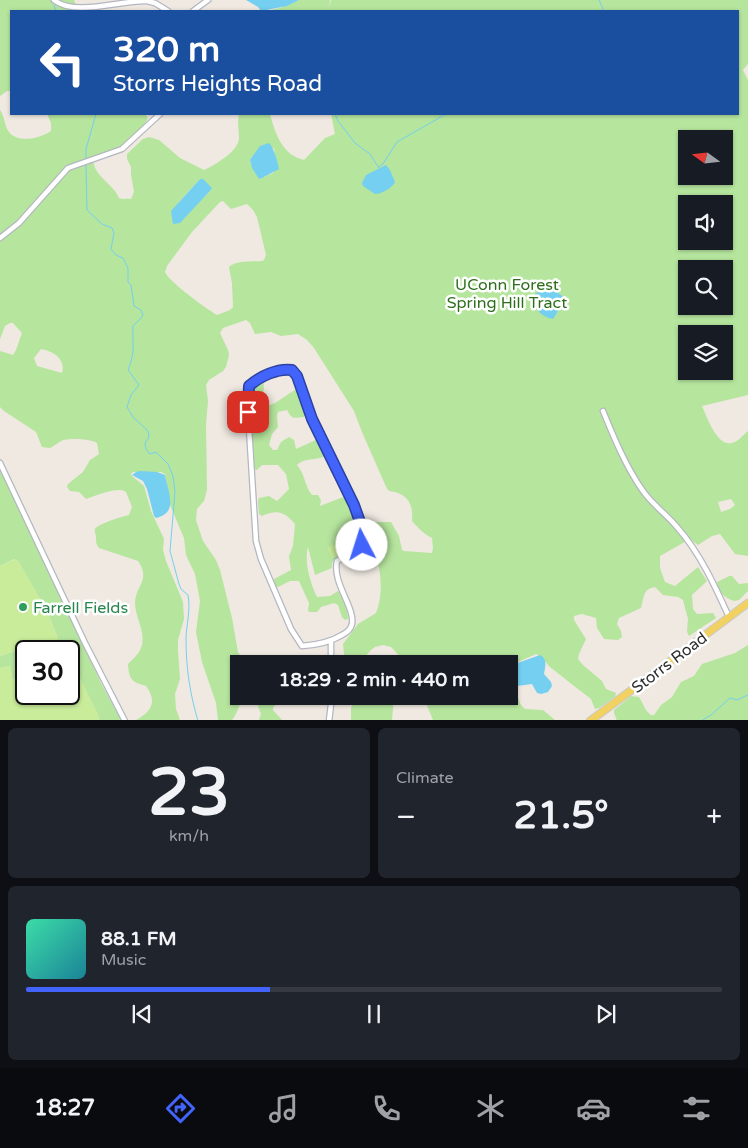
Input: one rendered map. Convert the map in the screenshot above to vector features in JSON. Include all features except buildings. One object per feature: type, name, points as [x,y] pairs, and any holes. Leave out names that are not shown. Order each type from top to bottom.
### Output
[{"type":"main road","name":"Storrs Road","points":[[590,720],[748,603]]},
{"type":"street","points":[[54,0],[67,6],[94,7],[147,1],[155,3],[166,10]]},
{"type":"street","points":[[194,10],[208,0]]},
{"type":"street","points":[[0,238],[19,223],[68,168],[110,155],[122,149],[159,115]]},
{"type":"street","points":[[285,369],[292,370],[297,376],[312,419],[354,505],[364,533],[364,541],[360,548],[337,561],[337,577],[352,625],[347,632],[331,642],[302,646],[296,640],[261,560],[256,540],[248,422],[249,386],[256,380],[285,369]]},
{"type":"street","points":[[603,411],[634,477],[644,492],[691,545],[717,591],[729,617]]},
{"type":"street","points":[[0,463],[85,643],[125,720]]},
{"type":"street","points":[[331,642],[332,655]]},
{"type":"street","points":[[329,720],[331,705]]},
{"type":"green space","points":[[0,0],[74,0],[78,10],[10,10],[10,91],[0,96]]},
{"type":"green space","name":"UConn Forest Spring Hill Tract","points":[[299,0],[330,0],[329,8],[331,0],[748,0],[748,64],[743,70],[748,80],[748,395],[702,406],[717,436],[727,443],[738,440],[748,431],[748,556],[735,554],[720,534],[712,536],[698,545],[690,539],[660,556],[660,568],[665,582],[675,586],[698,567],[707,581],[692,595],[693,609],[697,614],[713,613],[716,618],[689,636],[687,632],[688,619],[683,600],[678,597],[663,595],[655,587],[646,592],[641,608],[619,618],[617,624],[622,637],[618,640],[604,639],[597,628],[596,618],[582,614],[574,616],[574,620],[586,639],[578,659],[602,681],[606,689],[616,693],[615,697],[595,709],[591,699],[536,654],[518,662],[518,655],[399,655],[391,647],[383,645],[375,647],[366,655],[344,655],[343,644],[358,624],[376,613],[381,592],[377,558],[366,527],[368,522],[391,522],[399,536],[402,550],[404,551],[432,553],[432,538],[421,531],[412,521],[411,508],[406,498],[387,489],[354,411],[314,348],[298,334],[281,336],[271,332],[255,334],[250,323],[246,320],[223,328],[220,333],[229,355],[226,367],[209,380],[206,385],[208,401],[206,424],[207,490],[204,501],[197,509],[196,520],[203,541],[216,560],[220,570],[232,618],[240,655],[230,655],[230,705],[240,705],[232,720],[218,720],[216,703],[202,662],[196,632],[200,601],[195,574],[186,555],[184,538],[170,505],[165,474],[161,472],[133,472],[132,476],[144,486],[151,511],[164,539],[163,550],[183,602],[184,619],[178,640],[180,679],[175,694],[176,709],[180,720],[136,720],[146,714],[152,702],[152,697],[146,686],[134,682],[130,677],[128,664],[141,648],[143,639],[135,602],[143,578],[142,568],[138,561],[99,548],[96,543],[95,531],[97,527],[105,523],[129,515],[132,507],[126,492],[122,490],[112,491],[86,499],[79,492],[70,491],[67,487],[68,484],[83,472],[90,460],[99,454],[97,443],[72,439],[62,441],[50,448],[42,447],[36,432],[0,407],[0,351],[13,355],[22,333],[13,323],[10,323],[5,326],[0,339],[0,110],[9,132],[13,136],[24,139],[36,138],[51,131],[51,123],[47,115],[146,115],[148,118],[145,123],[128,142],[112,152],[93,158],[95,168],[119,198],[131,199],[134,192],[131,167],[127,154],[143,139],[149,137],[159,140],[180,158],[204,170],[220,161],[235,148],[239,138],[239,115],[270,115],[277,136],[285,148],[296,157],[304,160],[325,138],[335,134],[331,115],[739,115],[739,10],[271,10]],"holes":[[[274,148],[278,165],[273,173],[259,179],[250,162]],[[200,179],[209,192],[189,212],[178,203]],[[223,201],[231,209],[247,204],[253,210],[257,217],[266,255],[262,261],[240,262],[229,267],[233,307],[217,315],[181,288],[165,272],[167,266],[192,232]],[[41,349],[58,356],[63,368],[62,373],[37,366],[34,358]],[[731,499],[735,505],[721,512],[718,502]]]},
{"type":"green space","points":[[261,381],[264,384],[263,399],[265,405],[275,403],[296,389],[306,412],[304,417],[295,418],[287,410],[278,412],[278,427],[272,434],[269,445],[273,450],[277,450],[281,442],[289,437],[294,440],[296,449],[318,439],[325,456],[303,461],[297,465],[308,488],[312,495],[318,495],[321,500],[320,506],[346,496],[359,523],[361,532],[357,545],[336,558],[332,568],[315,575],[308,547],[307,553],[308,572],[317,597],[330,596],[338,591],[345,604],[348,619],[345,620],[342,617],[338,605],[334,603],[321,607],[317,612],[309,612],[309,603],[299,581],[290,581],[278,587],[275,586],[274,579],[291,570],[289,556],[293,546],[295,524],[284,514],[276,512],[262,516],[259,514],[259,498],[269,496],[277,501],[289,489],[286,474],[278,465],[262,465],[257,470],[254,469],[249,426],[249,403],[253,385]]},
{"type":"green space","points":[[0,468],[101,683],[121,720],[99,720],[80,678],[80,640],[55,640],[57,636],[47,611],[18,561],[14,559],[0,566]]},
{"type":"green space","points":[[347,539],[351,549],[332,558],[327,548]]},
{"type":"green space","name":"Farrell Fields","points":[[15,559],[18,561],[47,611],[58,640],[15,640],[15,651],[0,656],[0,566]]},
{"type":"green space","points":[[732,576],[739,584],[748,583],[748,591],[739,600],[734,601],[728,598],[719,589],[717,582]]},
{"type":"green space","points":[[748,645],[748,720],[617,720],[614,710],[631,696],[639,697],[647,711],[654,715],[661,705],[672,697],[681,682],[694,676],[702,664],[735,653]]},
{"type":"green space","points":[[15,651],[15,679],[12,680],[10,666],[0,668],[0,656]]},
{"type":"green space","name":"Farrell Fields","points":[[10,666],[13,680],[15,680],[15,705],[80,705],[80,678],[99,720],[0,720],[0,668]]},
{"type":"green space","points":[[518,698],[525,709],[543,710],[555,720],[433,720],[427,705],[518,705]]},
{"type":"green space","points":[[258,705],[276,705],[273,710],[282,720],[259,720],[261,714]]},
{"type":"green space","points":[[352,705],[393,705],[392,720],[351,720]]},
{"type":"water","points":[[246,0],[299,0],[287,6],[266,10],[260,10]]},
{"type":"water","points":[[269,143],[275,154],[279,169],[259,179],[252,168],[250,160],[260,146]]},
{"type":"water","points":[[386,165],[395,182],[392,186],[384,192],[375,194],[363,186],[362,183],[366,175]]},
{"type":"water","points":[[200,179],[203,179],[212,188],[180,223],[173,224],[171,211]]},
{"type":"water","points":[[549,289],[564,297],[562,305],[553,319],[546,317],[540,312],[532,299],[536,293]]},
{"type":"water","points":[[140,471],[157,472],[165,475],[170,495],[170,507],[168,512],[156,518],[143,481],[132,475]]},
{"type":"water","points":[[540,655],[543,657],[545,661],[544,674],[552,686],[548,692],[537,693],[532,684],[518,686],[518,663]]},
{"type":"waterway","points":[[599,0],[604,10]]},
{"type":"waterway","points":[[54,5],[56,10]]},
{"type":"waterway","points":[[86,159],[86,149],[96,115]]},
{"type":"waterway","points":[[335,115],[355,143],[370,154],[379,168]]},
{"type":"waterway","points":[[379,167],[397,142],[444,115]]},
{"type":"waterway","points":[[86,165],[87,210],[102,224],[112,228],[114,233],[111,249],[116,255],[123,258],[128,268],[128,282],[131,285],[134,306],[141,310],[143,315],[133,326],[133,353],[128,370],[139,385],[131,395],[127,407],[133,417],[148,431],[149,437],[145,443],[146,449],[150,454],[156,452],[168,464],[173,476],[175,492],[170,551],[181,589],[188,595],[187,661],[198,720]]},
{"type":"waterway","points":[[703,720],[730,698],[737,700],[748,695]]},
{"type":"place","name":"Farrell Fields","points":[[23,607]]},
{"type":"route","points":[[248,412],[249,386],[256,380],[275,372],[285,369],[292,370],[297,376],[312,419],[354,505],[364,533],[362,545]]}]
